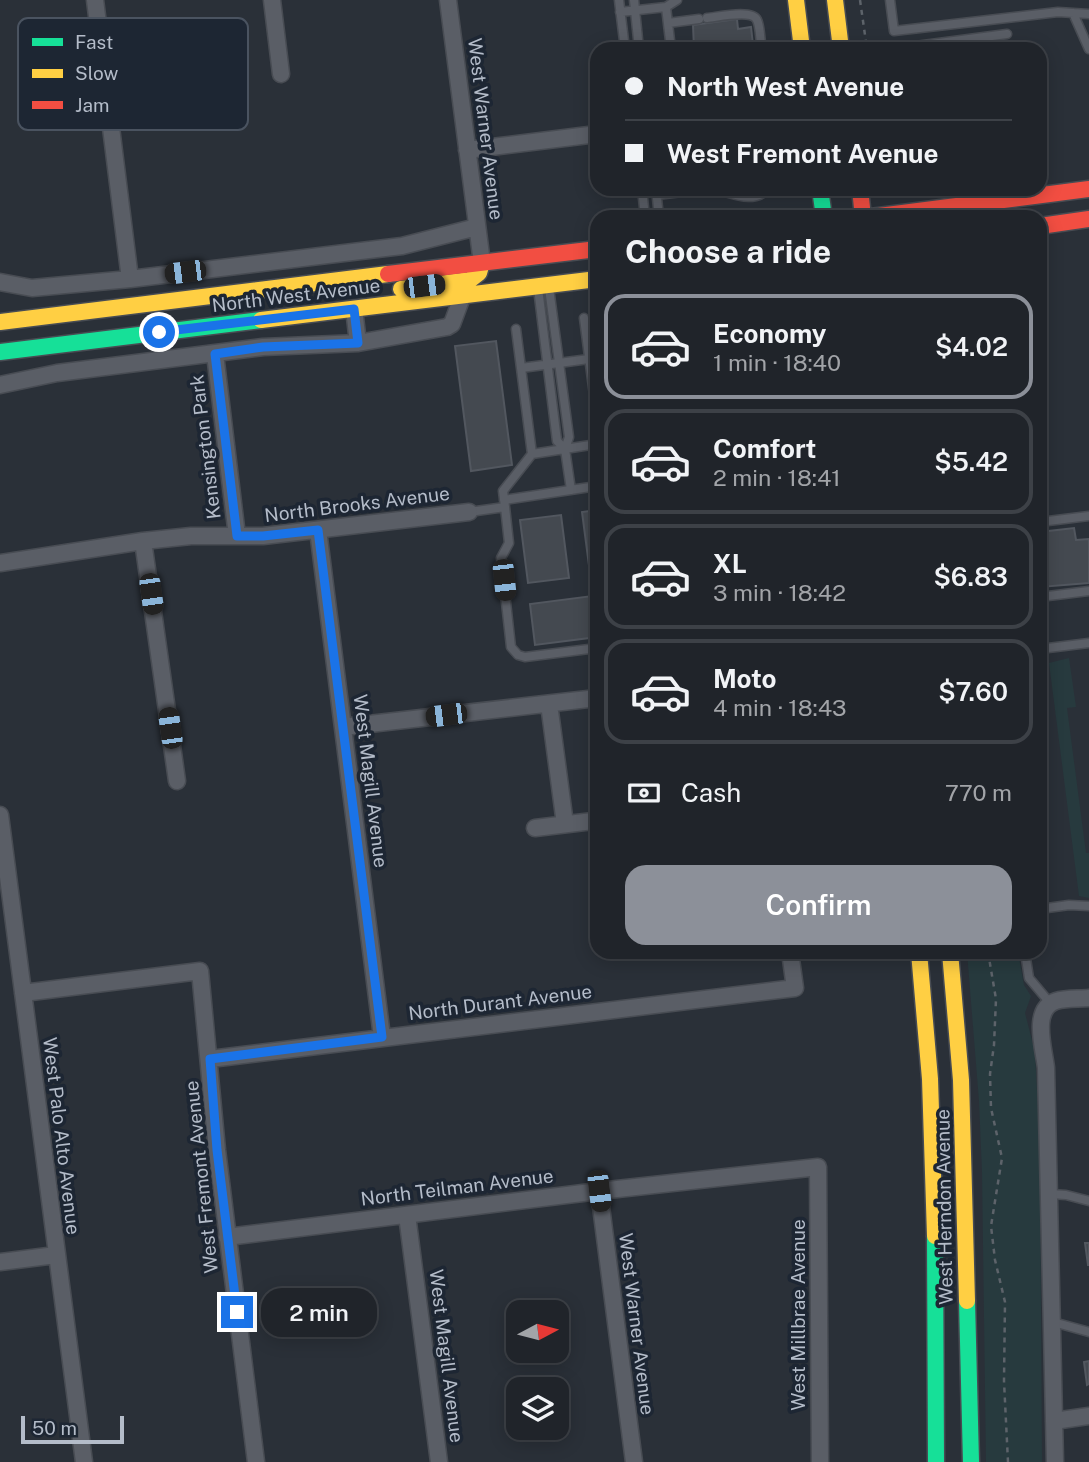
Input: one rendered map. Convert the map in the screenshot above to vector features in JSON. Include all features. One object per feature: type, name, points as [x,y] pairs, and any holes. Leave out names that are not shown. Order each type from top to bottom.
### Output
[{"type":"main road","points":[[796,0],[801,42]]},
{"type":"main road","points":[[835,0],[840,42]]},
{"type":"main road","points":[[1047,194],[1089,189]]},
{"type":"main road","points":[[926,210],[1035,196]]},
{"type":"main road","points":[[1047,225],[1089,219]]},
{"type":"main road","points":[[493,291],[496,281],[501,277],[546,269],[590,250]]},
{"type":"main road","name":"North West Avenue","points":[[0,322],[590,250]]},
{"type":"main road","points":[[354,309],[377,292],[470,280],[477,277],[482,263]]},
{"type":"main road","points":[[543,286],[575,269],[590,267]]},
{"type":"main road","name":"North West Avenue","points":[[0,352],[590,280]]},
{"type":"main road","name":"West Herndon Avenue","points":[[920,959],[928,1042],[933,1141],[936,1462]]},
{"type":"main road","name":"West Herndon Avenue","points":[[951,959],[965,1146],[971,1462]]},
{"type":"street","points":[[95,0],[97,18]]},
{"type":"street","points":[[272,0],[281,75]]},
{"type":"street","name":"West Warner Avenue","points":[[448,0],[482,263]]},
{"type":"street","points":[[111,130],[130,279]]},
{"type":"street","points":[[467,150],[590,135]]},
{"type":"street","points":[[0,282],[32,288],[130,279],[402,246],[477,226]]},
{"type":"street","points":[[0,385],[57,373],[263,347],[358,343],[447,327],[452,324],[461,297]]},
{"type":"street","points":[[354,309],[358,343]]},
{"type":"street","name":"Kensington Park","points":[[215,354],[237,536]]},
{"type":"street","name":"North Brooks Avenue","points":[[0,563],[143,541],[191,536],[263,536],[469,512]]},
{"type":"street","name":"West Magill Avenue","points":[[318,530],[382,1037]]},
{"type":"street","points":[[143,541],[177,781]]},
{"type":"street","points":[[343,727],[590,699]]},
{"type":"street","points":[[549,704],[565,824]]},
{"type":"street","name":"West Palo Alto Avenue","points":[[0,815],[3,863],[23,993],[84,1462]]},
{"type":"street","points":[[535,828],[590,821]]},
{"type":"street","name":"North Durant Avenue","points":[[210,1059],[795,988],[791,959]]},
{"type":"street","name":"West Fremont Avenue","points":[[23,993],[200,971],[227,1237],[256,1462]]},
{"type":"street","points":[[1055,1462],[1046,1068],[1041,1023],[1044,1010],[1050,1003],[1089,999]]},
{"type":"street","name":"North Teilman Avenue","points":[[227,1237],[818,1167]]},
{"type":"street","name":"West Millbrae Avenue","points":[[818,1167],[820,1462]]},
{"type":"street","name":"West Warner Avenue","points":[[599,1191],[634,1462]]},
{"type":"street","name":"West Magill Avenue","points":[[407,1214],[439,1462]]},
{"type":"street","points":[[0,1262],[56,1255]]},
{"type":"street","points":[[1054,1421],[1089,1416]]},
{"type":"lane","points":[[619,0],[624,42]]},
{"type":"lane","points":[[634,0],[638,42]]},
{"type":"lane","points":[[620,12],[666,7],[677,0]]},
{"type":"lane","points":[[890,0],[894,32],[1058,12],[1089,13]]},
{"type":"lane","points":[[666,7],[670,42]]},
{"type":"lane","points":[[668,23],[747,13],[758,20],[761,42]]},
{"type":"lane","points":[[1073,13],[1089,49]]},
{"type":"lane","points":[[942,42],[1007,34]]},
{"type":"lane","points":[[543,286],[559,363],[569,438],[565,449],[571,490]]},
{"type":"lane","points":[[543,286],[547,364],[557,441],[565,449]]},
{"type":"lane","points":[[584,318],[590,366]]},
{"type":"lane","points":[[516,329],[532,454]]},
{"type":"lane","points":[[521,368],[589,359]]},
{"type":"lane","points":[[590,445],[532,454],[503,491],[509,543],[501,558],[511,647],[525,657],[590,649]]},
{"type":"lane","points":[[469,512],[590,487]]},
{"type":"lane","points":[[1047,521],[1089,516]]},
{"type":"lane","points":[[1047,596],[1089,591]]},
{"type":"lane","points":[[1047,648],[1089,643]]},
{"type":"lane","points":[[1047,908],[1089,906]]},
{"type":"lane","points":[[1026,959],[1029,978],[1050,1003]]},
{"type":"lane","points":[[1050,1194],[1089,1201]]},
{"type":"lane","points":[[1052,1322],[1089,1332]]},
{"type":"path","points":[[860,0],[866,42]]},
{"type":"path","points":[[989,959],[996,999],[990,1074],[991,1108],[1002,1158],[991,1226],[995,1261],[1005,1302],[1007,1337],[1004,1381],[1009,1462]]},
{"type":"green space","points":[[1069,658],[1076,707],[1067,708],[1086,853],[1089,853],[1089,898],[1079,896],[1049,663]]},
{"type":"green space","points":[[968,959],[1019,959],[1024,985],[1031,996],[1025,1013],[1035,1052],[1040,1149],[1042,1462],[986,1462],[979,1101]]},
{"type":"building","points":[[737,19],[738,29],[751,27],[753,42],[694,42],[693,25]]},
{"type":"building","points":[[496,341],[512,465],[471,471],[455,346]]},
{"type":"building","points":[[590,511],[590,573],[582,512]]},
{"type":"building","points":[[561,515],[569,578],[528,583],[520,520]]},
{"type":"building","points":[[1074,528],[1076,540],[1089,539],[1089,583],[1047,586],[1047,531]]},
{"type":"building","points":[[590,596],[590,638],[535,645],[530,604]]},
{"type":"building","points":[[1085,1243],[1089,1243],[1089,1265],[1088,1265]]},
{"type":"building","points":[[1089,1361],[1089,1384],[1087,1385],[1084,1362]]},
{"type":"traffic: fast","points":[[821,196],[823,210]]},
{"type":"traffic: fast","points":[[0,352],[261,320]]},
{"type":"traffic: fast","points":[[935,1236],[936,1462]]},
{"type":"traffic: fast","points":[[967,1301],[971,1462]]},
{"type":"traffic: slow","points":[[796,0],[801,42]]},
{"type":"traffic: slow","points":[[835,0],[840,42]]},
{"type":"traffic: slow","points":[[401,289],[470,280],[479,273],[482,263]]},
{"type":"traffic: slow","points":[[0,322],[388,274]]},
{"type":"traffic: slow","points":[[261,320],[590,280]]},
{"type":"traffic: slow","points":[[920,959],[930,1079],[935,1236]]},
{"type":"traffic: slow","points":[[951,959],[961,1080],[967,1301]]},
{"type":"traffic: jam","points":[[1047,194],[1089,189]]},
{"type":"traffic: jam","points":[[861,196],[862,210]]},
{"type":"traffic: jam","points":[[926,210],[1034,196]]},
{"type":"traffic: jam","points":[[1047,225],[1089,219]]},
{"type":"traffic: jam","points":[[388,274],[590,250]]},
{"type":"route","points":[[159,332],[354,309],[358,343],[263,347],[215,354],[237,536],[318,530],[382,1037],[210,1059],[217,1150],[237,1312]]}]
